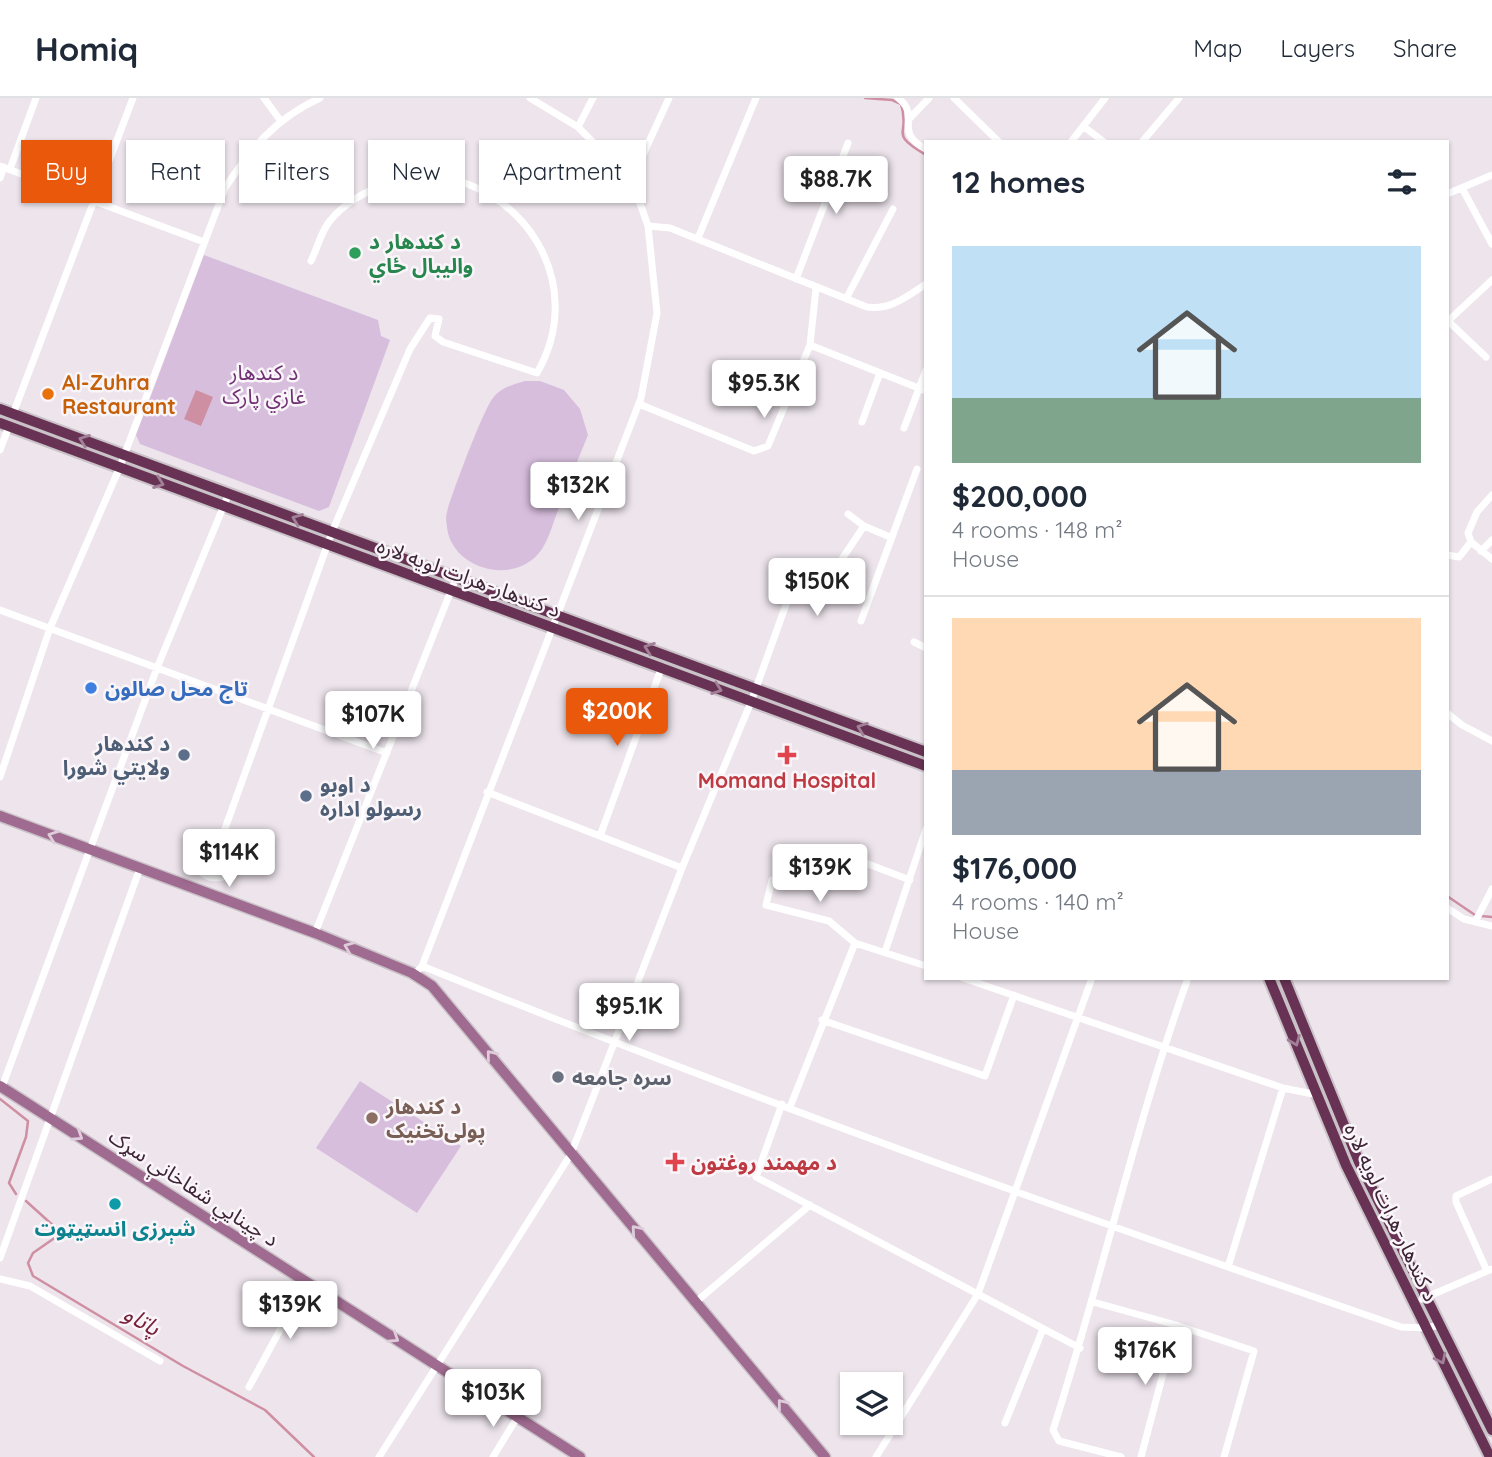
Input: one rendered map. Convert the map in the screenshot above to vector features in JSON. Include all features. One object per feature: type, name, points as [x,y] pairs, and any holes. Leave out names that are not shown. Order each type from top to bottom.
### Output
[{"type":"highway","name":"د کندهار-هرات لويه لاره","points":[[0,409],[924,750]]},
{"type":"highway","name":"د کندهار-هرات لويه لاره","points":[[4,424],[224,508],[924,765]]},
{"type":"highway","name":"د کندهار-هرات لويه لاره","points":[[1270,980],[1346,1165],[1490,1457]]},
{"type":"highway","name":"د کندهار-هرات لويه لاره","points":[[1285,980],[1359,1161],[1492,1430]]},
{"type":"main road","points":[[0,816],[315,933],[414,975],[432,986],[825,1457]]},
{"type":"main road","name":"د چينايي شفاخانې سړک","points":[[1,1087],[580,1457]]},
{"type":"street","points":[[0,178],[36,98]]},
{"type":"street","points":[[112,157],[133,98]]},
{"type":"street","points":[[264,98],[280,120]]},
{"type":"street","points":[[0,776],[50,628],[119,468],[225,188],[251,149],[280,120],[320,98]]},
{"type":"street","points":[[530,98],[540,100],[578,127],[591,140]]},
{"type":"street","points":[[578,127],[593,98]]},
{"type":"street","points":[[646,148],[669,98]]},
{"type":"street","points":[[698,238],[756,98]]},
{"type":"street","points":[[898,98],[905,103],[909,118],[908,135],[912,141],[924,148]]},
{"type":"street","points":[[909,118],[929,98]]},
{"type":"street","points":[[954,98],[997,140]]},
{"type":"street","points":[[1072,140],[1105,98]]},
{"type":"street","points":[[1144,140],[1179,98]]},
{"type":"street","points":[[1083,126],[1101,140]]},
{"type":"street","points":[[796,279],[848,144]]},
{"type":"street","points":[[4,167],[21,173]]},
{"type":"street","points":[[223,834],[332,532],[410,349],[429,318],[439,319],[435,336],[443,342],[537,373],[553,331],[555,282],[538,243],[513,208],[468,184],[420,175],[364,191],[329,222],[312,261]]},
{"type":"street","points":[[1449,193],[1492,175]]},
{"type":"street","points":[[1462,188],[1492,244]]},
{"type":"street","points":[[13,414],[96,203]]},
{"type":"street","points":[[99,203],[204,242]]},
{"type":"street","points":[[414,975],[422,966],[639,404],[651,359],[657,313],[648,226],[639,203]]},
{"type":"street","points":[[846,299],[893,209]]},
{"type":"street","points":[[648,226],[670,228],[816,288],[881,309],[893,306],[924,285]]},
{"type":"street","points":[[1449,320],[1492,280]]},
{"type":"street","points":[[639,404],[754,451],[762,451],[768,446],[810,345],[816,288]]},
{"type":"street","points":[[1449,322],[1486,358]]},
{"type":"street","points":[[810,345],[922,390],[905,428]]},
{"type":"street","points":[[862,422],[880,373]]},
{"type":"street","points":[[0,450],[4,424]]},
{"type":"street","points":[[861,621],[917,469]]},
{"type":"street","points":[[1,1087],[157,668],[229,493]]},
{"type":"street","points":[[1492,495],[1470,523],[1468,533],[1471,541],[1492,559]]},
{"type":"street","points":[[848,514],[864,526],[890,537]]},
{"type":"street","points":[[379,1457],[571,1154],[682,868],[751,702],[788,598],[795,596],[819,604],[828,580],[864,526]]},
{"type":"street","points":[[1481,551],[1492,540]]},
{"type":"street","points":[[1449,555],[1458,557],[1471,541]]},
{"type":"street","points":[[315,933],[456,578]]},
{"type":"street","points":[[0,610],[387,753]]},
{"type":"street","points":[[914,642],[924,647]]},
{"type":"street","points":[[600,836],[661,669]]},
{"type":"street","points":[[1449,715],[1492,741]]},
{"type":"street","points":[[487,792],[682,868]]},
{"type":"street","points":[[223,834],[234,842],[237,862],[223,877],[209,877],[196,867],[193,860],[195,845],[207,835],[223,834]]},
{"type":"street","points":[[885,952],[924,836]]},
{"type":"street","points":[[855,859],[910,880]]},
{"type":"street","points":[[0,1258],[141,867]]},
{"type":"street","points":[[203,891],[209,877]]},
{"type":"street","points":[[772,880],[766,905],[829,921],[855,943],[924,965]]},
{"type":"street","points":[[1477,918],[1492,889]]},
{"type":"street","points":[[1449,909],[1464,919],[1477,918],[1492,926]]},
{"type":"street","points":[[855,943],[756,1177],[1080,1348]]},
{"type":"street","points":[[422,966],[614,1044],[1228,1267],[1401,1326],[1426,1328],[1440,1325]]},
{"type":"street","points":[[969,980],[1283,1088],[1317,1095],[1329,1092]]},
{"type":"street","points":[[876,1457],[978,1294],[1091,980]]},
{"type":"street","points":[[1121,1457],[1054,1438],[1054,1430],[1080,1348],[1163,1048],[1187,980]]},
{"type":"street","points":[[822,1020],[985,1076],[1014,995]]},
{"type":"street","points":[[1228,1267],[1283,1088]]},
{"type":"street","points":[[1414,1302],[1489,1270],[1456,1202],[1456,1196],[1492,1179]]},
{"type":"street","points":[[697,1301],[810,1205]]},
{"type":"street","points":[[0,1279],[30,1286],[160,1361]]},
{"type":"street","points":[[249,1387],[306,1282]]},
{"type":"street","points":[[1093,1302],[1176,1325],[1254,1351],[1224,1457]]},
{"type":"street","points":[[1141,1457],[1176,1325]]},
{"type":"street","points":[[1005,1423],[1043,1329]]},
{"type":"street","points":[[493,1457],[517,1416]]},
{"type":"green space","name":"د کندهار غازي پارک","points":[[204,255],[378,320],[381,336],[390,340],[329,507],[319,511],[140,444],[136,435]]},
{"type":"green space","points":[[525,381],[540,381],[564,390],[580,409],[588,435],[570,479],[576,482],[566,507],[560,505],[542,549],[519,567],[490,569],[476,565],[454,546],[448,533],[446,514],[468,453],[493,398],[512,385]]},
{"type":"green space","points":[[360,1081],[461,1146],[417,1213],[316,1148]]},
{"type":"shaded area","points":[[196,390],[213,397],[201,426],[184,419]]},
{"type":"waterway","points":[[865,98],[892,100],[901,104],[904,137],[924,154]]},
{"type":"waterway","points":[[1449,897],[1475,915]]},
{"type":"waterway","points":[[1481,916],[1492,917]]},
{"type":"waterway","name":"پاتاو","points":[[0,1099],[28,1121],[26,1137],[9,1183],[16,1194]]},
{"type":"waterway","name":"پاتاو","points":[[26,1201],[57,1229],[56,1237],[33,1253],[28,1263],[33,1276],[183,1366],[265,1410],[314,1457]]},
{"type":"place","name":"د کندهار د واليبال ځاي","points":[[355,253]]},
{"type":"place","name":"Al-Zuhra Restaurant","points":[[48,394]]},
{"type":"place","name":"تاج محل صالون","points":[[91,688]]},
{"type":"place","name":"د کندهار ولايتي شورا","points":[[184,755]]},
{"type":"place","name":"Momand Hospital","points":[[787,755]]},
{"type":"place","name":"د اوبو رسولو اداره","points":[[306,796]]},
{"type":"place","name":"سره جامعه","points":[[558,1077]]},
{"type":"place","name":"د کندهار پولی‌تخنیک","points":[[372,1118]]},
{"type":"place","name":"د مهمند روغتون","points":[[675,1162]]},
{"type":"place","name":"شېرزی انسټيټوت","points":[[115,1204]]}]
